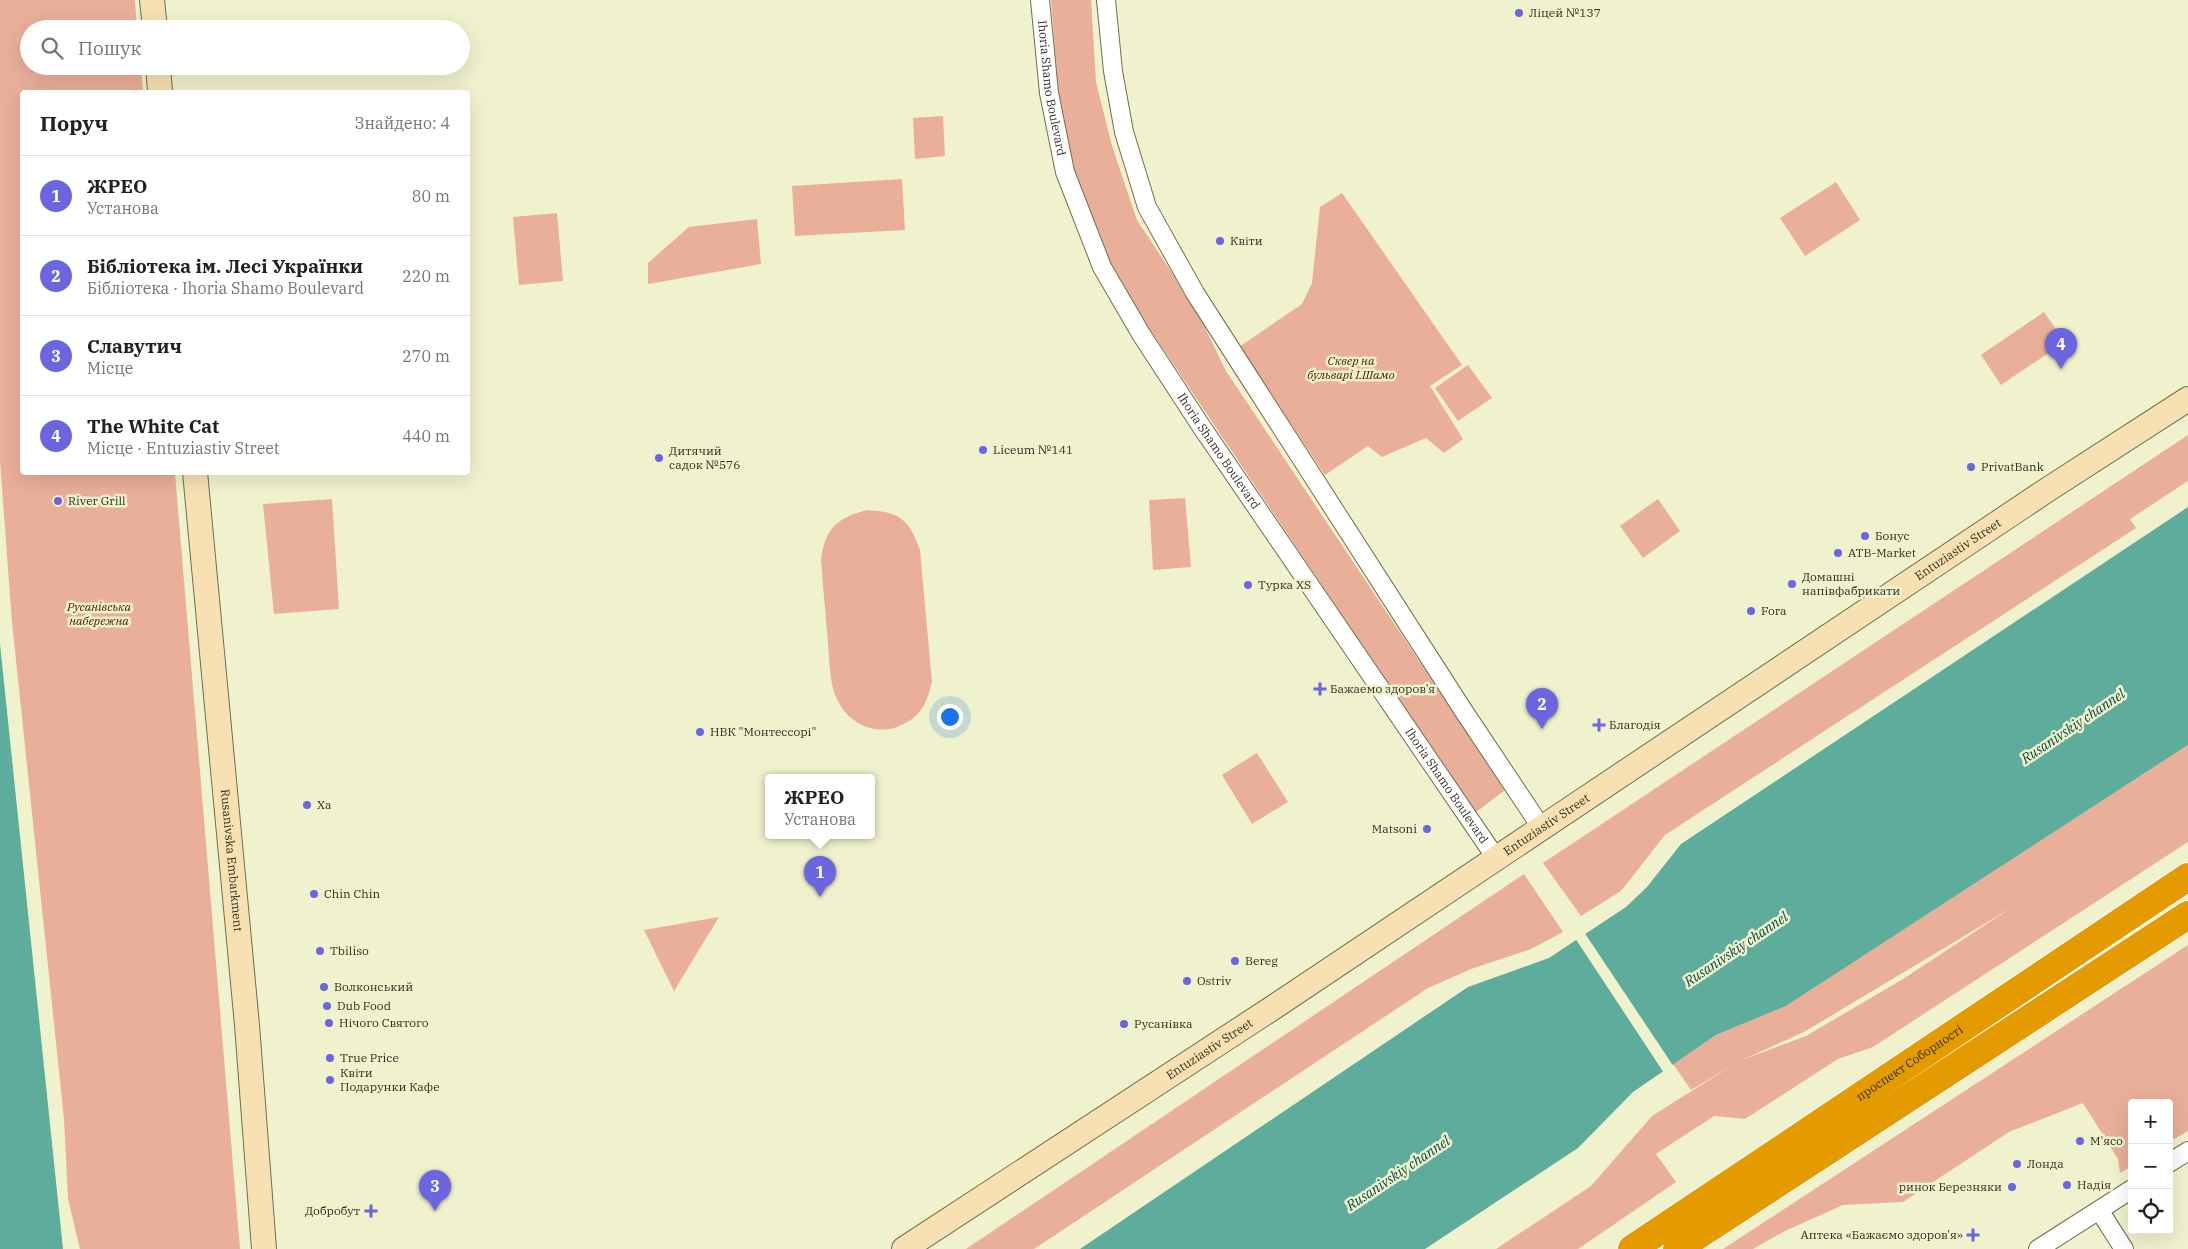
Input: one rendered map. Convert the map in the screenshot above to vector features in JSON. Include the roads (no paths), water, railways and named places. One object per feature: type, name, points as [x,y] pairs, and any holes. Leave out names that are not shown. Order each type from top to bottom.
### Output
[{"type":"highway","name":"проспект Соборності","points":[[1632,1249],[2188,878]]},
{"type":"highway","points":[[1676,1249],[2188,915]]},
{"type":"street","points":[[152,0],[153,20]]},
{"type":"street","name":"Ihoria Shamo Boulevard","points":[[1040,0],[1048,93],[1065,172],[1102,266],[1141,334],[1201,426],[1496,858]]},
{"type":"street","points":[[1106,0],[1113,71],[1124,132],[1147,207],[1195,292],[1254,385],[1463,710],[1541,827]]},
{"type":"street","points":[[159,75],[160,90]]},
{"type":"street","name":"Entuziastiv Street","points":[[904,1249],[1496,858],[2047,490],[2188,399]]},
{"type":"street","name":"Rusanivska Embarkment","points":[[195,475],[246,1016],[264,1249]]},
{"type":"street","points":[[2173,1160],[2188,1151]]},
{"type":"street","points":[[2038,1249],[2130,1189]]},
{"type":"street","points":[[2099,1210],[2124,1249]]},
{"type":"water","name":"Rusanivskiy channel","points":[[2188,507],[2188,745],[1786,1006],[1716,1035],[1633,1092],[1578,1148],[1425,1249],[1080,1249],[1468,987],[1549,958],[1626,907],[1647,887],[1681,844]]},
{"type":"water","points":[[0,644],[63,1249],[0,1249]]},
{"type":"place","name":"Ліцей №137","points":[[1519,13]]},
{"type":"place","name":"Квіти","points":[[1220,241]]},
{"type":"place","name":"The White Cat","points":[[2061,369]]},
{"type":"place","name":"Liceum №141","points":[[983,450]]},
{"type":"place","name":"Дитячий садок №576","points":[[659,458]]},
{"type":"place","name":"PrivatBank","points":[[1971,467]]},
{"type":"place","name":"River Grill","points":[[58,501]]},
{"type":"place","name":"Бонус","points":[[1865,536]]},
{"type":"place","name":"ATB-Market","points":[[1838,553]]},
{"type":"place","name":"Домашні напівфабрикати","points":[[1792,584]]},
{"type":"place","name":"Турка XS","points":[[1248,585]]},
{"type":"place","name":"Fora","points":[[1751,611]]},
{"type":"place","name":"Бажаемо здоров'я","points":[[1320,689]]},
{"type":"place","name":"Благодія","points":[[1599,725]]},
{"type":"place","name":"Бібліотека ім. Лесі Українки","points":[[1542,729]]},
{"type":"place","name":"НВК \"Монтессорі\"","points":[[700,732]]},
{"type":"place","name":"Ха","points":[[307,805]]},
{"type":"place","name":"Matsoni","points":[[1427,829]]},
{"type":"place","name":"Chin Chin","points":[[314,894]]},
{"type":"place","name":"ЖРЕО","points":[[820,897]]},
{"type":"place","name":"Tbiliso","points":[[320,951]]},
{"type":"place","name":"Bereg","points":[[1235,961]]},
{"type":"place","name":"Ostriv","points":[[1187,981]]},
{"type":"place","name":"Волконський","points":[[324,987]]},
{"type":"place","name":"Dub Food","points":[[327,1006]]},
{"type":"place","name":"Нічого Святого","points":[[329,1023]]},
{"type":"place","name":"Русанівка","points":[[1124,1024]]},
{"type":"place","name":"True Price","points":[[330,1058]]},
{"type":"place","name":"Квіти Подарунки Кафе","points":[[330,1080]]},
{"type":"place","name":"М'ясо","points":[[2080,1141]]},
{"type":"place","name":"Лонда","points":[[2017,1164]]},
{"type":"place","name":"Надія","points":[[2067,1185]]},
{"type":"place","name":"ринок Березняки","points":[[2012,1187]]},
{"type":"place","name":"Добробут","points":[[371,1211]]},
{"type":"place","name":"Славутич","points":[[435,1211]]},
{"type":"place","name":"Аптека «Бажаємо здоров'я»","points":[[1973,1235]]},
{"type":"park label","name":"Сквер на бульварі І.Шамо","points":[[1351,368]]},
{"type":"park label","name":"Русанівська набережна","points":[[99,614]]}]
